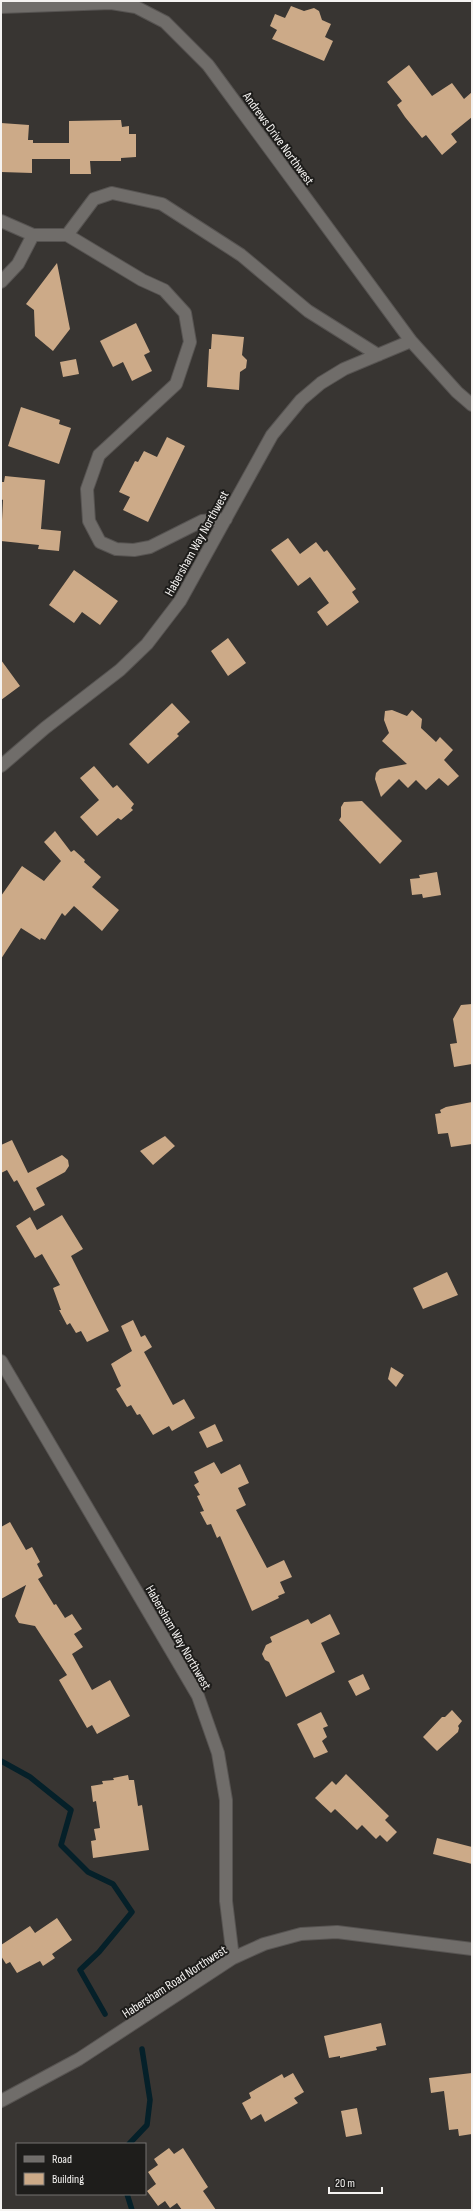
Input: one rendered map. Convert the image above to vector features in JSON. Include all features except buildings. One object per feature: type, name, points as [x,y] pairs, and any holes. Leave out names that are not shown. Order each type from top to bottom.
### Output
[{"type":"street","name":"Andrews Drive Northwest","points":[[1,7],[138,4],[165,22],[208,65],[411,341],[456,392],[472,405]]},
{"type":"street","points":[[67,235],[94,199],[112,193],[162,204],[242,255],[308,311],[378,355]]},
{"type":"street","points":[[1,221],[33,235],[67,235],[142,280],[164,290],[185,313],[190,342],[176,384],[99,455],[87,489],[89,521],[100,542],[116,549],[134,550],[150,547],[202,521],[226,519]]},
{"type":"street","points":[[1,282],[18,264],[33,235]]},
{"type":"street","name":"Habersham Way Northwest","points":[[1,766],[45,728],[120,670],[147,644],[180,602],[272,435],[301,400],[321,383],[344,369],[411,341]]},
{"type":"street","name":"Habersham Way Northwest","points":[[1,1361],[198,1696],[218,1753],[226,1800],[226,1901],[233,1958]]},
{"type":"street","name":"Habersham Road Northwest","points":[[1,2101],[79,2059],[233,1958],[264,1944],[301,1934],[337,1932],[472,1948]]},
{"type":"waterway","points":[[1,1761],[30,1777],[71,1810],[61,1845],[88,1872],[113,1884],[132,1912],[99,1952],[80,1970],[105,2014]]},
{"type":"waterway","points":[[130,2143],[147,2125],[150,2100],[142,2049]]},
{"type":"waterway","points":[[127,2195],[132,2210]]}]
